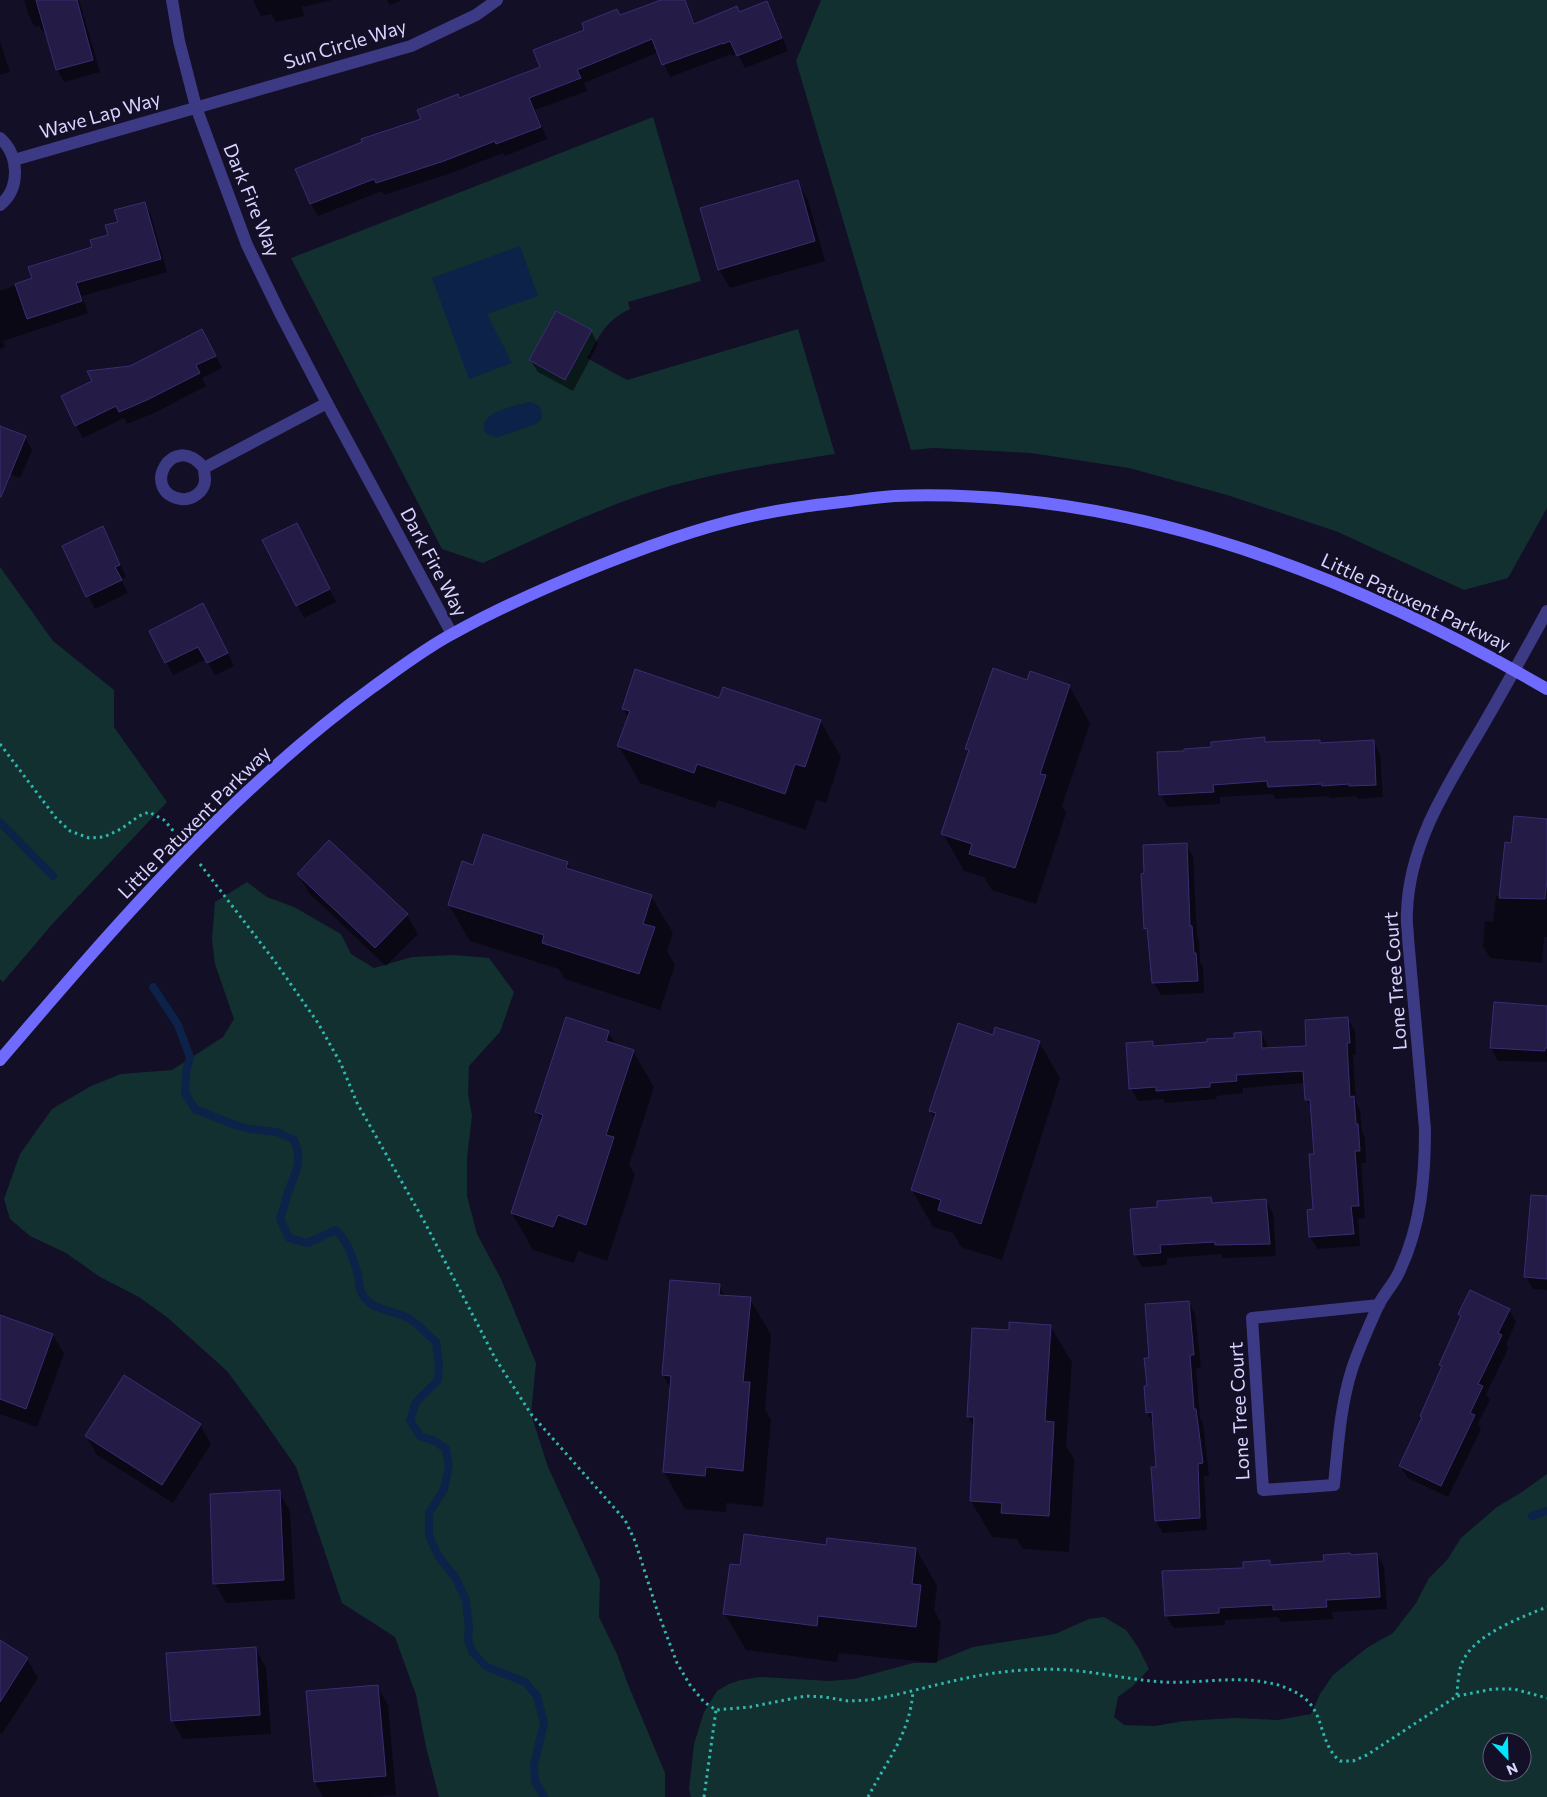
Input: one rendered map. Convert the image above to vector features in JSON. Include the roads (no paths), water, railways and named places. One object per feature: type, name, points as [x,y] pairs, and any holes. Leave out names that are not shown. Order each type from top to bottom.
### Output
[{"type":"street","name":"Dark Fire Way","points":[[172,0],[179,41],[196,107],[247,245],[280,313],[452,634]]},
{"type":"street","name":"Sun Circle Way","points":[[196,107],[411,46],[476,15],[497,0]]},
{"type":"street","name":"Wave Lap Way","points":[[14,160],[196,107]]},
{"type":"street","points":[[0,138],[7,144],[14,160],[16,175],[13,188],[0,205]]},
{"type":"street","points":[[204,468],[327,402]]},
{"type":"street","name":"Little Patuxent Parkway","points":[[0,1060],[83,963],[248,790],[304,741],[373,687],[452,634],[544,588],[645,548],[714,525],[786,509],[893,496],[974,496],[1050,503],[1125,515],[1247,550],[1314,574],[1394,608],[1515,670],[1547,689]]},
{"type":"street","name":"Lone Tree Court","points":[[1379,1305],[1252,1318],[1262,1490],[1334,1485],[1342,1410],[1352,1369],[1379,1305],[1400,1272],[1413,1239],[1420,1207],[1425,1161],[1422,1086],[1407,921],[1411,878],[1420,844],[1437,804],[1547,611]]},
{"type":"water","points":[[520,246],[538,296],[487,314],[512,363],[469,379],[432,278]]},
{"type":"water","points":[[529,402],[538,405],[542,412],[542,419],[536,424],[496,438],[485,433],[484,426],[492,415],[506,408]]},
{"type":"waterway","points":[[0,822],[53,876]]},
{"type":"waterway","points":[[153,987],[178,1025],[190,1057],[186,1073],[185,1093],[195,1109],[235,1125],[277,1132],[294,1140],[298,1155],[297,1168],[280,1219],[289,1238],[307,1243],[336,1230],[344,1239],[350,1251],[358,1275],[360,1290],[366,1300],[377,1307],[410,1319],[436,1342],[439,1365],[438,1380],[416,1402],[410,1420],[420,1436],[435,1441],[446,1449],[449,1466],[444,1489],[429,1513],[429,1536],[439,1557],[455,1577],[466,1600],[469,1627],[468,1640],[473,1653],[487,1667],[525,1682],[537,1696],[544,1723],[534,1765],[535,1781],[544,1797]]},
{"type":"waterway","points":[[1532,1516],[1547,1511]]}]
